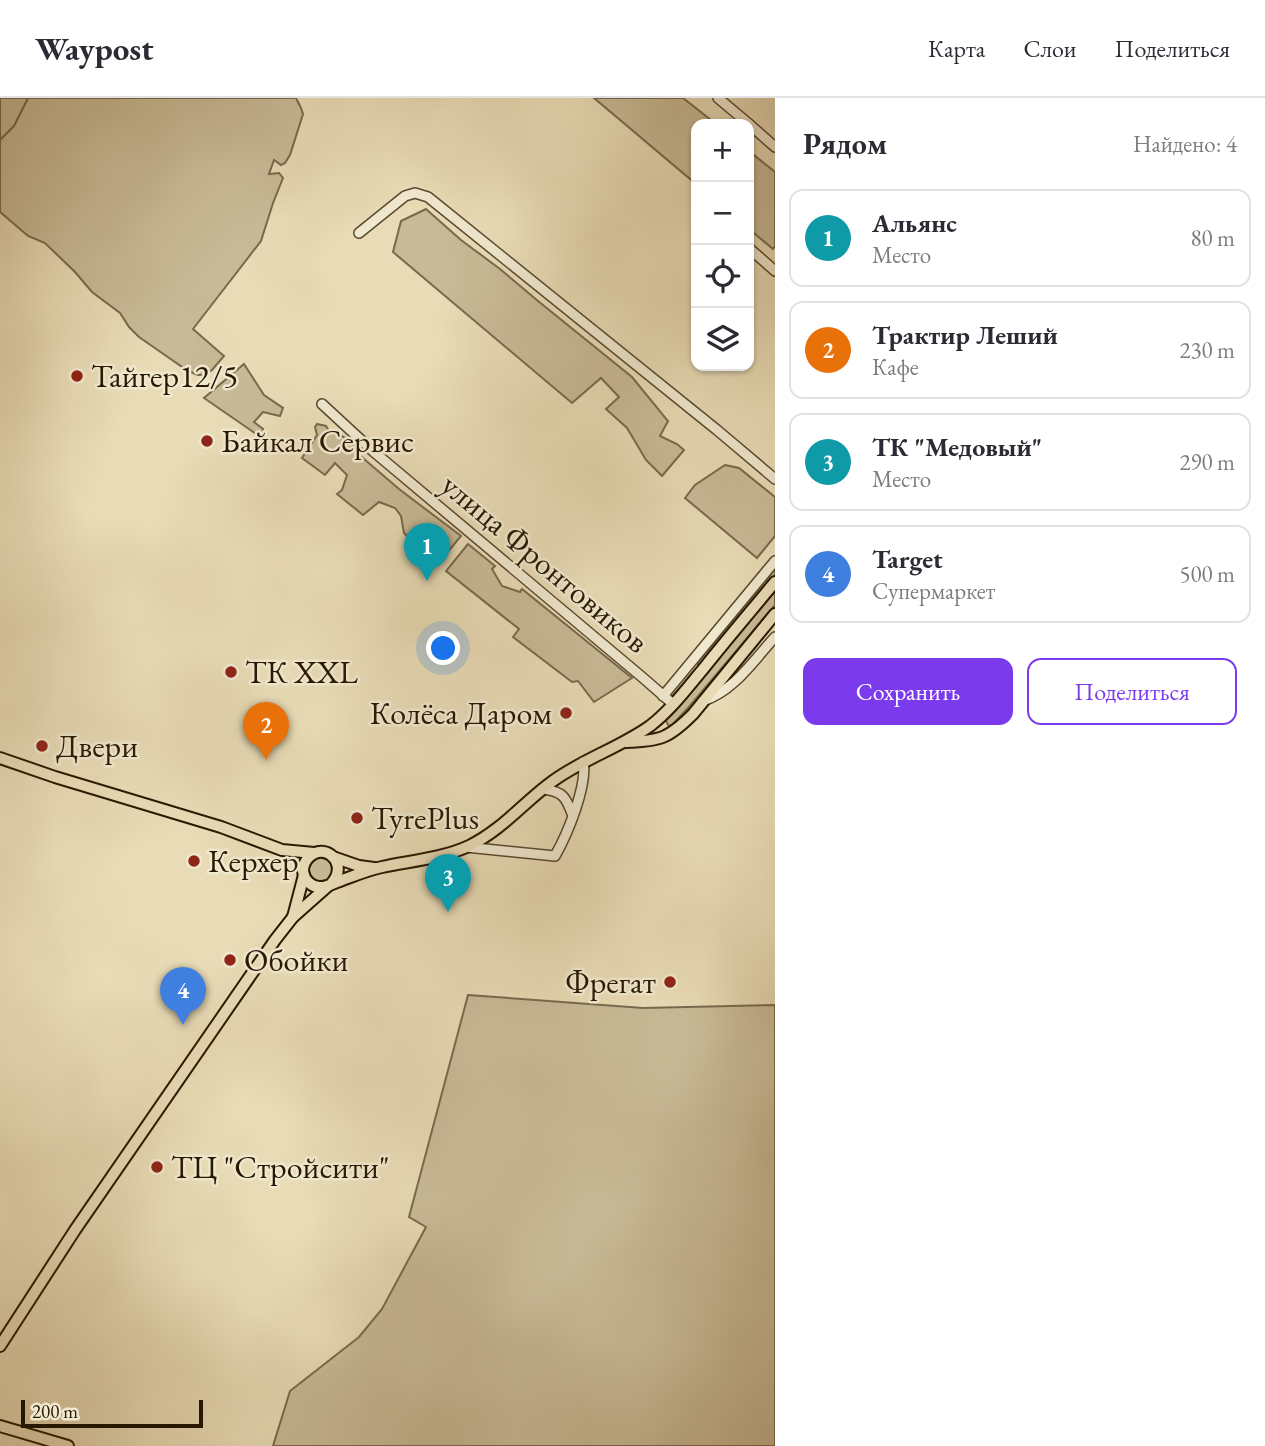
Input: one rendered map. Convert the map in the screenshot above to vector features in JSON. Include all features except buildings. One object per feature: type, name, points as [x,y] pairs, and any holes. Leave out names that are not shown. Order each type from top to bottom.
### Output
[{"type":"main road","points":[[282,850],[316,887],[377,868],[466,848],[496,829],[542,789],[583,762],[623,743],[662,716],[775,582]]},
{"type":"main road","points":[[623,743],[658,740],[676,731],[775,614]]},
{"type":"main road","points":[[662,716],[665,725],[676,731]]},
{"type":"main road","points":[[0,758],[221,827],[282,850],[324,852],[359,866],[377,868]]},
{"type":"main road","points":[[293,917],[306,861],[314,853]]},
{"type":"main road","points":[[0,1346],[102,1189],[263,957],[293,917],[336,879],[338,863],[333,857]]},
{"type":"main road","points":[[0,1426],[68,1446]]},
{"type":"street","points":[[718,98],[743,119]]},
{"type":"street","points":[[754,128],[775,147]]},
{"type":"street","points":[[359,233],[405,197],[415,194],[428,197],[712,425],[775,479]]},
{"type":"street","points":[[754,252],[775,271]]},
{"type":"street","name":"улица Фронтовиков","points":[[322,404],[374,452],[673,704]]},
{"type":"street","points":[[663,696],[775,561]]},
{"type":"street","points":[[704,701],[732,685],[775,637]]},
{"type":"street","points":[[690,665],[693,681]]},
{"type":"street","points":[[466,848],[555,856],[573,816],[585,775],[583,762]]},
{"type":"street","points":[[542,789],[555,790],[565,797],[573,816]]},
{"type":"shaded area","points":[[0,98],[296,98],[303,114],[290,155],[281,165],[274,160],[269,174],[279,173],[283,178],[261,241],[193,329],[224,356],[212,370],[203,375],[188,371],[139,337],[120,313],[92,292],[45,243],[28,236],[0,212]]},
{"type":"shaded area","points":[[594,98],[683,98],[710,119],[691,119],[691,180]]},
{"type":"shaded area","points":[[754,155],[775,172],[773,249],[754,233]]},
{"type":"shaded area","points":[[426,209],[632,377],[668,421],[660,436],[684,450],[662,476],[646,460],[627,428],[606,409],[619,397],[601,378],[572,403],[393,252],[401,221]]},
{"type":"shaded area","points":[[244,364],[264,395],[283,408],[280,416],[263,412],[254,422],[263,429],[262,438],[204,398]]},
{"type":"shaded area","points":[[317,424],[326,426],[330,433],[346,438],[357,453],[399,489],[461,536],[437,565],[404,533],[401,516],[395,508],[379,502],[363,515],[337,494],[342,490],[347,475],[335,463],[325,475],[302,458],[317,435]]},
{"type":"shaded area","points":[[725,465],[739,468],[775,497],[775,536],[757,558],[685,498],[695,485]]},
{"type":"shaded area","points":[[468,544],[495,566],[492,569],[502,586],[520,592],[522,589],[632,678],[594,702],[578,681],[572,682],[513,637],[519,629],[446,571]]},
{"type":"shaded area","points":[[775,569],[775,575],[698,668],[698,662]]},
{"type":"shaded area","points":[[775,590],[775,605],[688,708],[671,726],[668,725],[666,720]]},
{"type":"shaded area","points":[[320,857],[329,861],[333,870],[329,879],[320,883],[311,879],[307,870],[311,861]]},
{"type":"shaded area","points":[[468,995],[643,1008],[775,1005],[775,1446],[273,1446],[290,1391],[359,1337],[382,1309],[426,1227],[409,1217]]},
{"type":"waterway","points":[[0,140],[14,126],[28,98]]},
{"type":"place","name":"Тайгер12/5","points":[[77,376]]},
{"type":"place","name":"Байкал Сервис","points":[[207,441]]},
{"type":"place","name":"Альянс","points":[[427,581]]},
{"type":"place","name":"ТК XXL","points":[[231,672]]},
{"type":"place","name":"Колёса Даром","points":[[566,713]]},
{"type":"place","name":"Двери","points":[[42,746]]},
{"type":"place","name":"Трактир Леший","points":[[266,760]]},
{"type":"place","name":"TyrePlus","points":[[357,818]]},
{"type":"place","name":"Керхер","points":[[194,861]]},
{"type":"place","name":"ТК \"Медовый\"","points":[[448,912]]},
{"type":"place","name":"Обойки","points":[[230,960]]},
{"type":"place","name":"Фрегат","points":[[670,982]]},
{"type":"place","name":"Target","points":[[183,1025]]},
{"type":"place","name":"ТЦ \"Стройсити\"","points":[[157,1167]]}]
